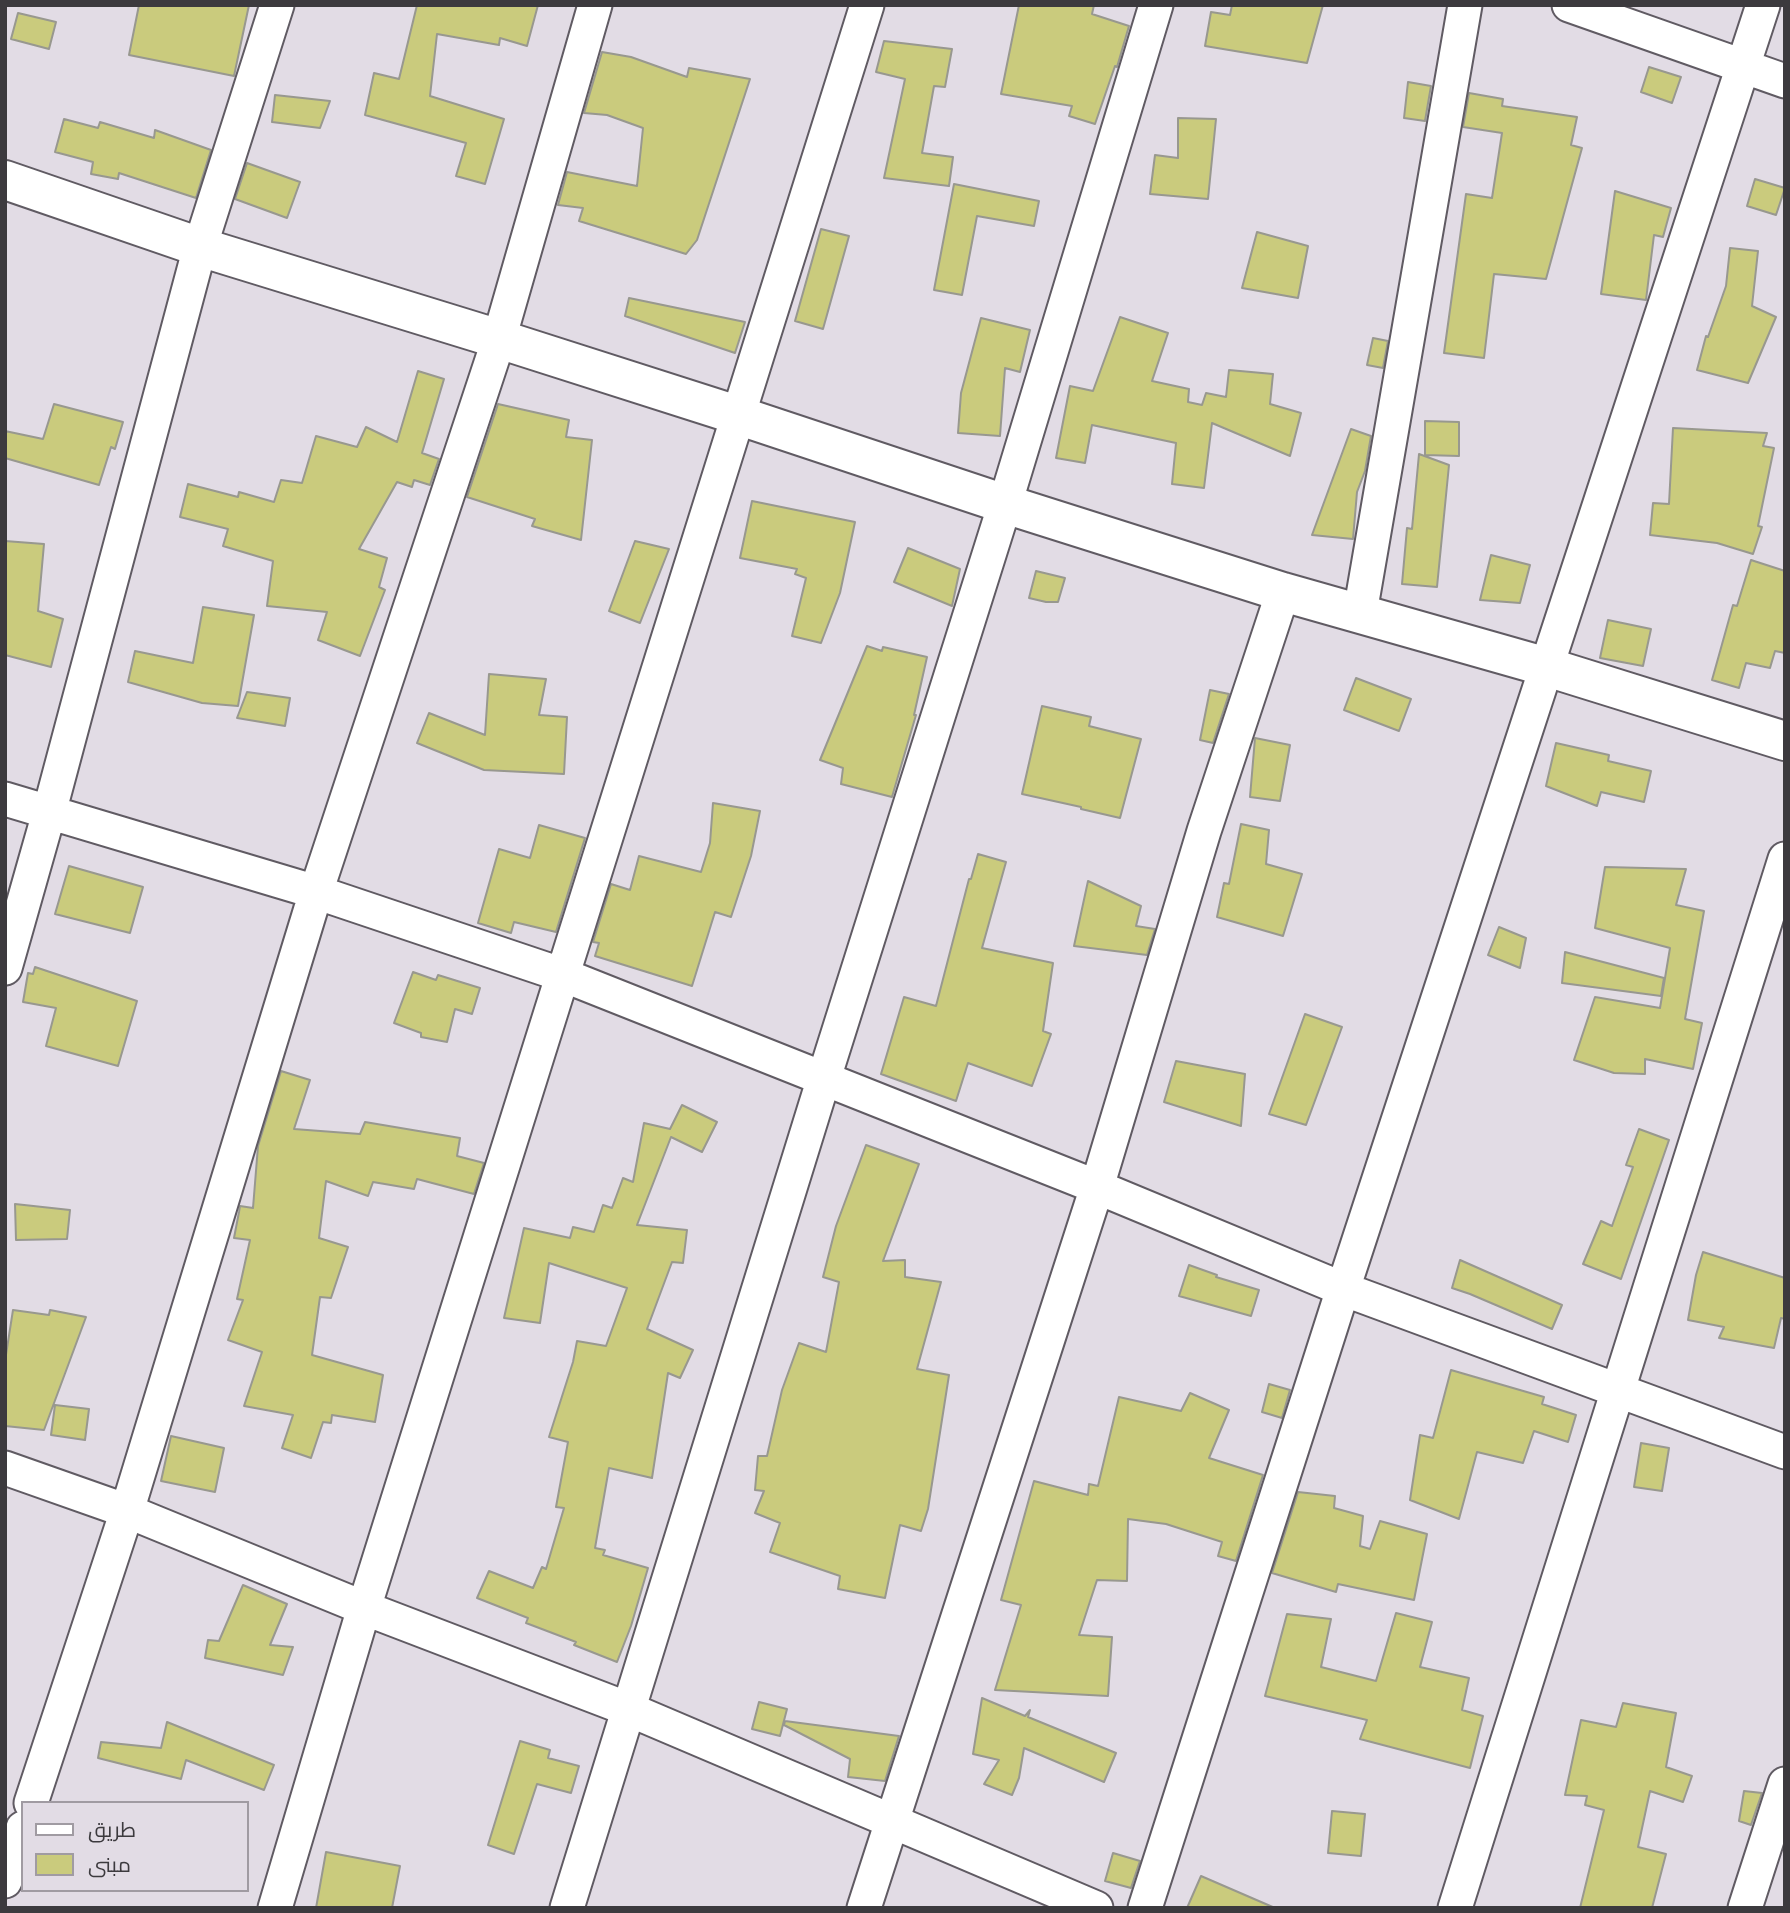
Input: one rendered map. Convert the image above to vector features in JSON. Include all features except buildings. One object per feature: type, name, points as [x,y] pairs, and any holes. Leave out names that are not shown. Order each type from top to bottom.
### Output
[{"type":"street","points":[[5,968],[200,247],[277,5]]},
{"type":"street","points":[[32,1801],[127,1511],[316,892],[499,339],[595,5]]},
{"type":"street","points":[[275,1908],[364,1608],[867,5]]},
{"type":"street","points":[[568,1908],[824,1078],[1005,504],[1156,5]]},
{"type":"street","points":[[1360,613],[1465,5]]},
{"type":"street","points":[[1569,5],[1785,81]]},
{"type":"street","points":[[1145,1908],[1343,1289],[1763,5]]},
{"type":"street","points":[[5,180],[200,247],[499,339],[1283,592],[1547,667],[1785,741]]},
{"type":"street","points":[[864,1908],[1097,1187],[1204,831],[1283,592]]},
{"type":"street","points":[[5,799],[316,892],[563,975],[1097,1187],[1343,1289],[1785,1452]]},
{"type":"street","points":[[1455,1908],[1785,859]]},
{"type":"street","points":[[5,1468],[127,1511],[364,1608],[628,1709],[1096,1908]]},
{"type":"street","points":[[1745,1908],[1785,1784]]},
{"type":"street","points":[[5,1881],[21,1834]]}]
